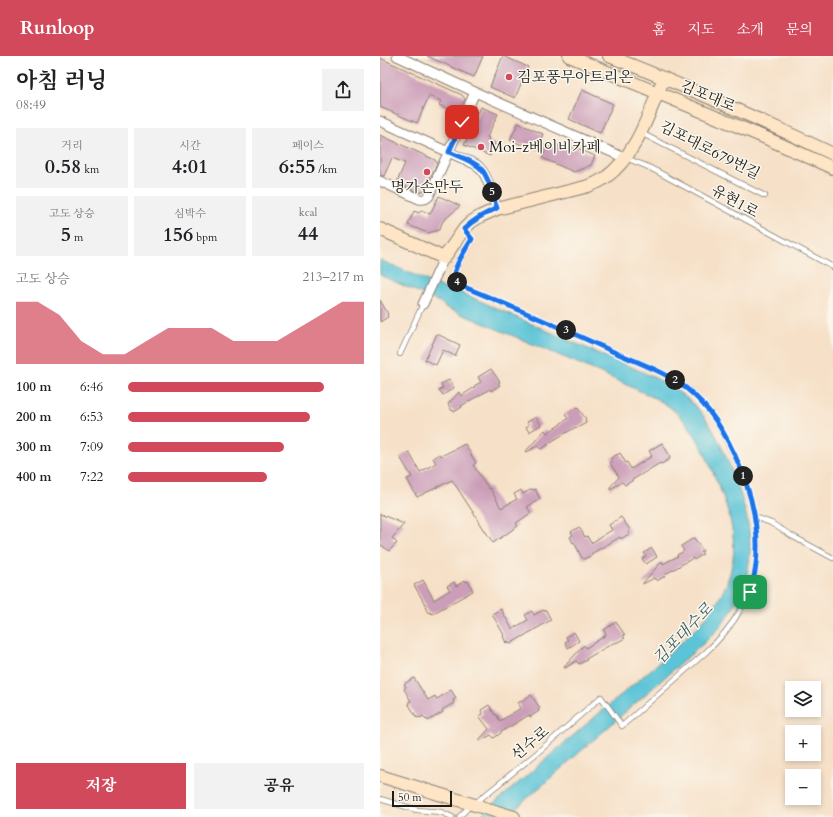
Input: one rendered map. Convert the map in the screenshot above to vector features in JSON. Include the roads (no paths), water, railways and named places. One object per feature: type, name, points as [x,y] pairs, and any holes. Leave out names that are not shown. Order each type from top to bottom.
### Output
[{"type":"street","points":[[397,56],[623,157]]},
{"type":"street","name":"김포대로","points":[[569,56],[766,138],[833,168]]},
{"type":"street","name":"김포대로","points":[[609,56],[664,78],[833,154]]},
{"type":"street","name":"김포대로679번길","points":[[623,157],[664,78]]},
{"type":"street","points":[[380,181],[419,199],[426,199],[429,196],[475,92]]},
{"type":"street","name":"김포대로679번길","points":[[443,258],[452,239],[461,226],[469,218],[479,212],[584,184],[602,176],[633,147],[652,107],[657,92]]},
{"type":"street","points":[[380,121],[477,165],[482,170],[488,182],[497,207]]},
{"type":"street","name":"김포대로679번길","points":[[443,258],[464,229],[471,222],[497,207]]},
{"type":"street","points":[[380,224],[429,248],[443,258]]},
{"type":"street","points":[[380,229],[443,258]]},
{"type":"street","points":[[423,304],[443,258]]},
{"type":"street","points":[[380,776],[469,809],[514,817]]},
{"type":"street","points":[[380,781],[494,817]]},
{"type":"lane","name":"김포대로679번길","points":[[640,132],[765,196]]},
{"type":"lane","name":"유현1로","points":[[623,157],[658,172],[833,267]]},
{"type":"lane","points":[[464,229],[472,239],[454,271],[455,280],[458,283],[655,370],[686,387],[706,407],[726,438],[744,479],[755,517],[771,523],[833,558]]},
{"type":"lane","points":[[400,354],[423,304]]},
{"type":"lane","name":"선수로","points":[[469,809],[537,753],[601,697],[622,726],[714,645],[733,623],[750,592],[756,571],[757,559],[755,517]]},
{"type":"lane","points":[[380,799],[417,810],[441,812],[452,817]]},
{"type":"water","points":[[380,260],[448,290],[462,293],[643,372],[680,393],[697,408],[715,434],[737,484],[748,522],[750,540],[746,577],[739,596],[723,623],[706,641],[506,817],[479,817],[661,661],[708,615],[724,589],[732,565],[734,543],[730,520],[719,487],[698,440],[686,422],[671,408],[652,397],[601,373],[445,307],[440,302],[380,275]]},
{"type":"place","name":"김포풍무아트리온","points":[[509,77]]},
{"type":"place","name":"Moi-z베이비카페","points":[[481,147]]},
{"type":"place","name":"명가손만두","points":[[427,172]]},
{"type":"water label","name":"김포대수로","points":[[683,634]]}]
